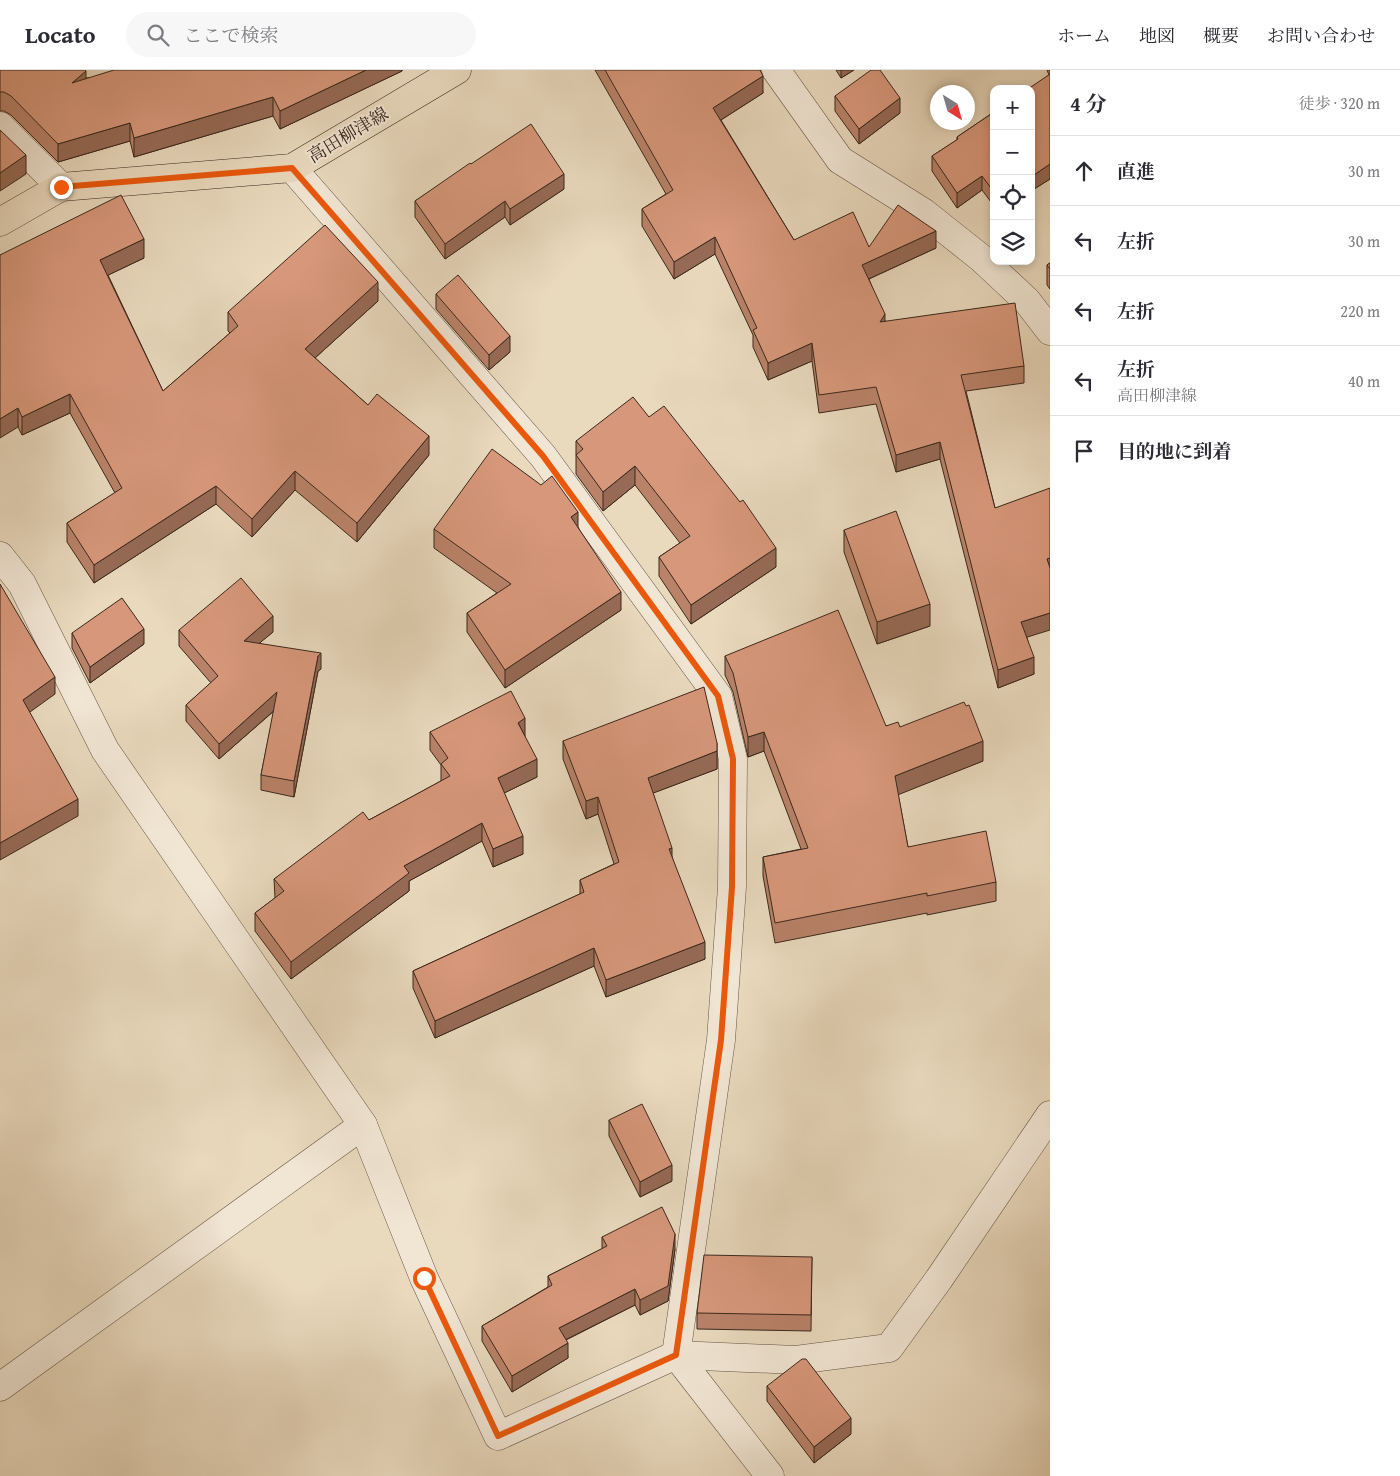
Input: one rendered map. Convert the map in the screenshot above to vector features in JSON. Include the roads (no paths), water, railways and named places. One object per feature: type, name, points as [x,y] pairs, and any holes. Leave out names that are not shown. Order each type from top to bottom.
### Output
[{"type":"main road","name":"高田柳津線","points":[[0,222],[61,187],[292,168],[457,70]]},
{"type":"street","points":[[776,70],[840,160],[923,212],[981,258],[1027,301],[1050,331]]},
{"type":"street","points":[[0,126],[61,187]]},
{"type":"street","points":[[292,168],[543,456],[718,696],[733,759],[732,887],[721,1040],[676,1355],[770,1476]]},
{"type":"street","points":[[0,556],[22,584],[105,750],[363,1125],[424,1278],[498,1436],[676,1355],[796,1360],[889,1348],[939,1279],[1050,1116]]},
{"type":"street","points":[[0,1387],[363,1125]]}]
